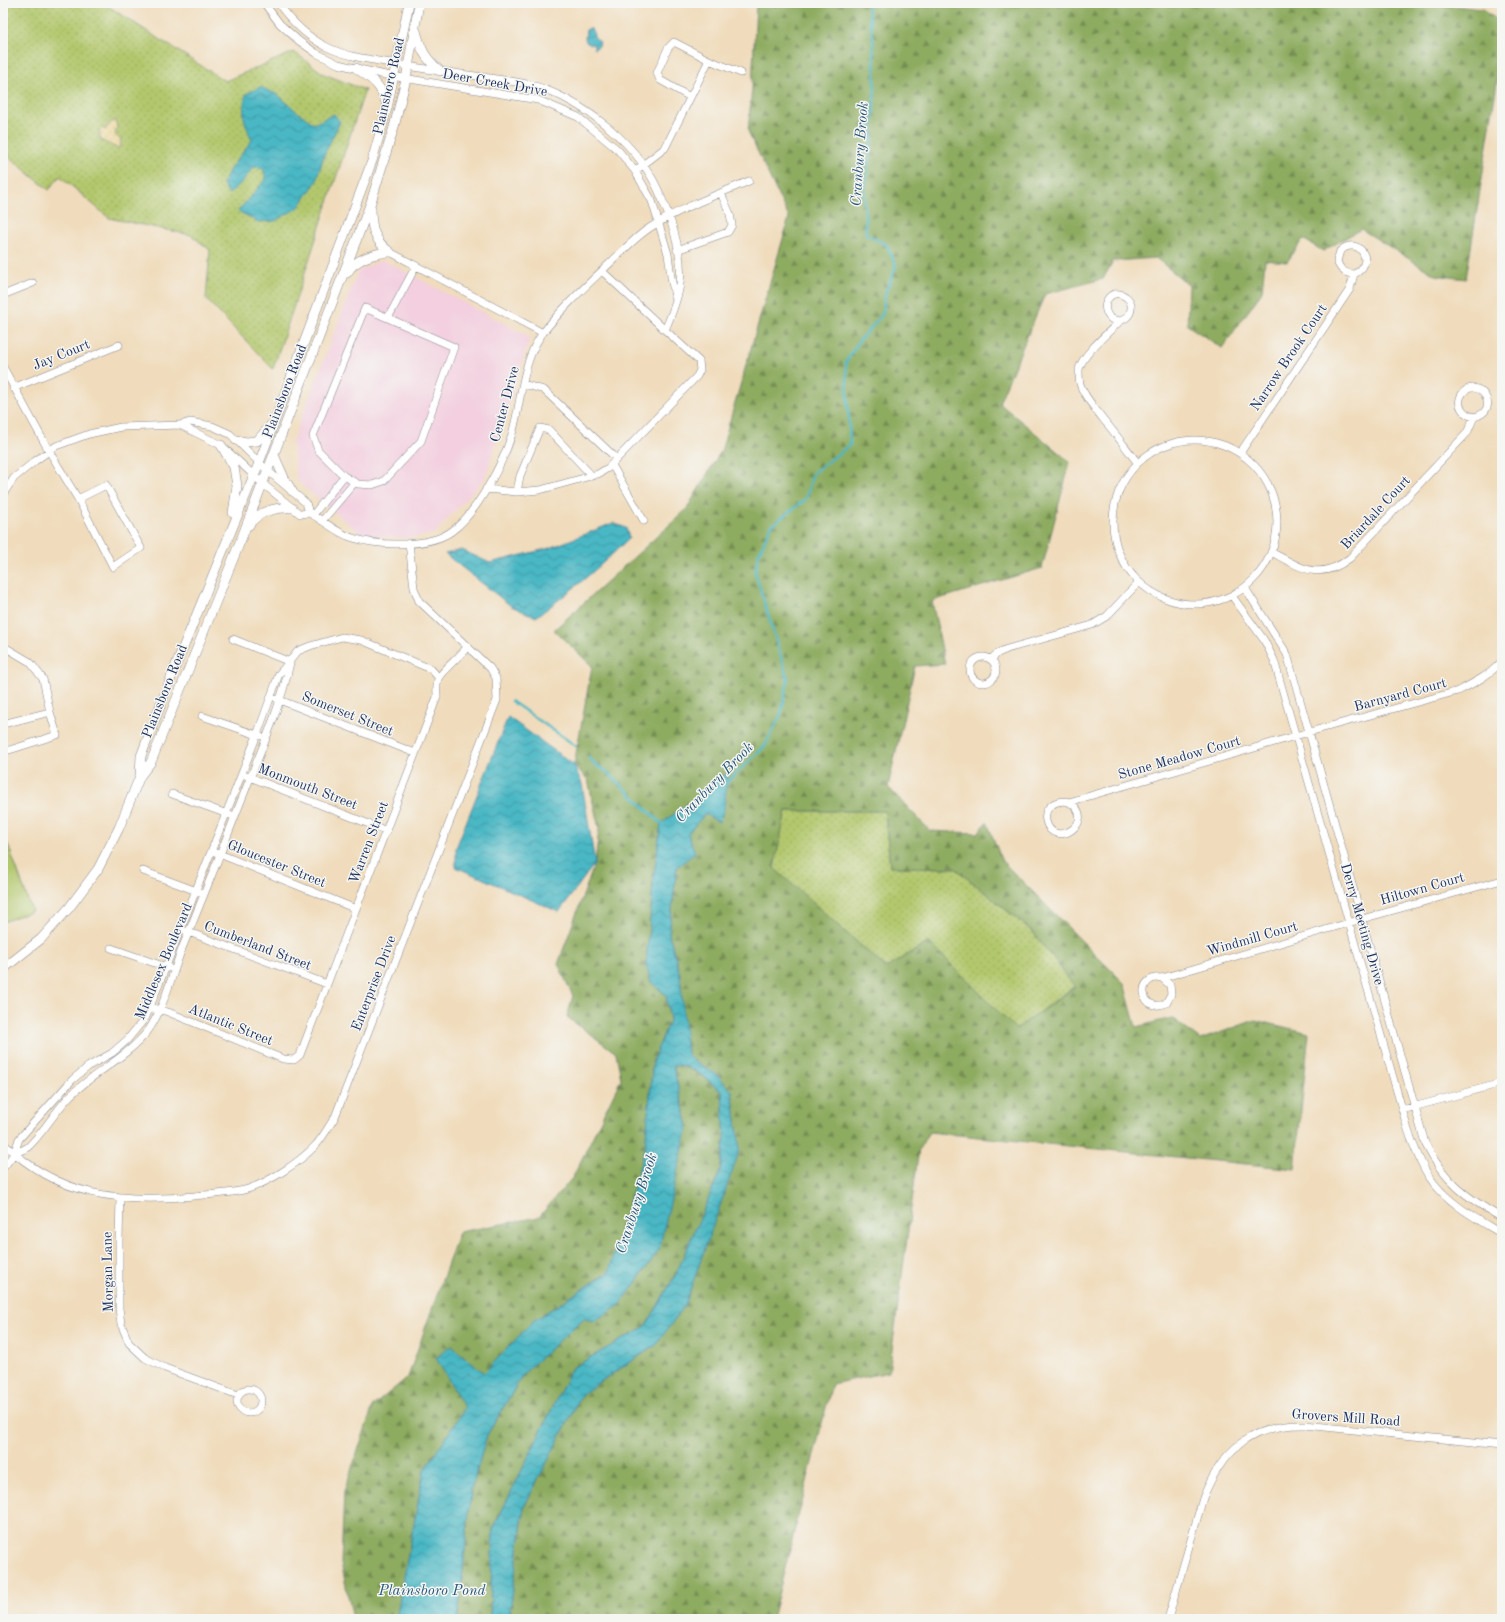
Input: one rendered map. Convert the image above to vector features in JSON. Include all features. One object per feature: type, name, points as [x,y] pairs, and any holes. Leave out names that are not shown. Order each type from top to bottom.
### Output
[{"type":"street","name":"Deer Creek Drive","points":[[264,3],[280,24],[299,41],[316,53],[338,64],[394,77],[538,100],[578,117],[618,150],[635,171],[652,201],[668,254],[676,299]]},
{"type":"street","name":"Deer Creek Drive","points":[[278,3],[286,14],[308,35],[327,47],[348,55],[540,87],[578,105],[597,118],[624,139],[645,164],[660,192],[670,217],[679,256],[680,284],[676,299]]},
{"type":"street","name":"Plainsboro Road","points":[[140,776],[141,756],[275,420],[370,167],[387,108],[409,3]]},
{"type":"street","name":"Plainsboro Road","points":[[3,969],[41,939],[69,908],[98,868],[119,828],[140,776],[151,762],[268,471],[371,202],[394,127],[406,79],[420,3]]},
{"type":"street","points":[[415,29],[420,48],[428,61],[440,71]]},
{"type":"street","points":[[690,97],[660,80],[657,73],[668,48],[674,42],[709,60],[741,73]]},
{"type":"street","points":[[635,171],[665,148],[709,60]]},
{"type":"street","points":[[356,68],[374,81],[384,94],[387,108]]},
{"type":"street","name":"Center Drive","points":[[180,425],[221,445],[262,483],[300,514],[311,514],[342,534],[379,543],[409,543],[438,538],[452,532],[465,520],[486,489],[500,464],[512,435],[523,384],[532,352],[543,333],[576,295],[630,244],[659,222],[749,181]]},
{"type":"street","points":[[677,250],[728,232],[732,225],[730,214],[721,193]]},
{"type":"street","points":[[371,202],[371,219],[374,235],[378,242],[390,252],[543,333]]},
{"type":"street","name":"Narrow Brook Court","points":[[1240,453],[1350,289],[1354,274],[1362,269],[1365,258],[1361,250],[1357,247],[1348,246],[1340,251],[1337,261],[1341,270],[1354,274]]},
{"type":"street","points":[[339,287],[349,269],[358,262],[371,256],[390,252]]},
{"type":"street","points":[[388,318],[416,266]]},
{"type":"street","points":[[486,489],[517,492],[540,490],[598,474],[615,462],[697,376],[700,370],[699,361],[602,271]]},
{"type":"street","points":[[3,295],[33,283]]},
{"type":"street","points":[[665,330],[676,299]]},
{"type":"street","points":[[364,308],[388,318],[454,347],[421,441],[384,481],[372,485],[355,482],[344,476],[318,450],[313,436],[364,308]]},
{"type":"street","points":[[1120,321],[1087,355],[1079,368],[1079,382],[1086,397],[1138,462]]},
{"type":"street","name":"Jay Court","points":[[14,388],[119,345]]},
{"type":"street","points":[[3,367],[49,451],[78,499],[113,567],[141,548],[106,485],[78,499]]},
{"type":"street","points":[[523,384],[544,390],[615,462],[644,521]]},
{"type":"street","name":"Briardale Court","points":[[1272,552],[1301,568],[1315,572],[1326,571],[1340,566],[1350,558],[1467,433],[1474,417],[1483,413],[1488,402],[1484,393],[1474,388],[1462,395],[1460,404],[1464,412],[1474,417]]},
{"type":"street","points":[[236,440],[246,442],[257,441],[275,420]]},
{"type":"street","name":"Center Drive","points":[[3,494],[14,478],[56,446],[88,434],[120,427],[180,425],[190,422],[212,426],[230,434],[258,463],[306,503],[311,514]]},
{"type":"street","points":[[517,492],[520,476],[540,428],[549,430],[592,476]]},
{"type":"street","points":[[1198,439],[1220,443],[1240,453],[1257,468],[1269,486],[1276,508],[1277,530],[1272,552],[1261,572],[1245,588],[1232,596],[1208,604],[1183,604],[1159,597],[1138,583],[1122,561],[1113,536],[1113,509],[1121,484],[1138,462],[1155,449],[1176,441],[1198,439]]},
{"type":"street","points":[[221,445],[234,467],[237,486],[234,511],[227,539]]},
{"type":"street","points":[[274,455],[292,492]]},
{"type":"street","points":[[311,514],[344,476]]},
{"type":"street","points":[[322,521],[355,482]]},
{"type":"street","points":[[242,537],[252,521],[265,512],[281,508],[292,508]]},
{"type":"street","name":"Enterprise Drive","points":[[14,1154],[39,1172],[71,1187],[96,1195],[120,1198],[168,1198],[214,1194],[248,1188],[274,1177],[290,1167],[316,1144],[335,1117],[497,700],[496,678],[490,668],[419,601],[414,588],[409,543]]},
{"type":"street","points":[[991,659],[998,653],[1008,649],[1092,625],[1107,616],[1138,583]]},
{"type":"street","name":"Derry Meeting Drive","points":[[1245,588],[1287,654],[1425,1143],[1442,1173],[1470,1199],[1502,1218]]},
{"type":"street","name":"Derry Meeting Drive","points":[[1232,596],[1264,640],[1274,660],[1415,1151],[1431,1179],[1443,1193],[1457,1206],[1502,1234]]},
{"type":"street","name":"Middlesex Boulevard","points":[[14,1154],[19,1139],[72,1080],[90,1066],[112,1053],[127,1040],[146,1017],[242,774],[279,674],[298,651],[342,637],[361,640],[431,669],[438,677]]},
{"type":"street","points":[[233,639],[290,662]]},
{"type":"street","points":[[3,646],[30,662],[43,679],[50,712],[58,735],[3,752],[3,750]]},
{"type":"street","points":[[438,677],[462,654],[468,646]]},
{"type":"street","name":"Barnyard Court","points":[[1296,736],[1458,691],[1478,681],[1497,667],[1502,661]]},
{"type":"street","name":"Middlesex Boulevard","points":[[14,1154],[27,1147],[68,1097],[101,1070],[117,1061],[147,1032],[159,1010],[221,855],[234,817],[280,700],[287,679],[290,662]]},
{"type":"street","name":"Warren Street","points":[[300,1055],[437,698],[438,677]]},
{"type":"street","name":"Somerset Street","points":[[271,696],[415,753]]},
{"type":"street","points":[[3,724],[50,712]]},
{"type":"street","points":[[202,716],[266,738]]},
{"type":"street","name":"Stone Meadow Court","points":[[1069,802],[1077,809],[1079,815],[1077,826],[1066,834],[1055,832],[1047,824],[1046,813],[1052,804],[1058,801],[1069,802],[1296,736]]},
{"type":"street","name":"Monmouth Street","points":[[242,774],[387,831]]},
{"type":"street","points":[[172,794],[234,817]]},
{"type":"street","name":"Gloucester Street","points":[[211,851],[356,909]]},
{"type":"street","points":[[142,871],[205,894]]},
{"type":"street","name":"Hiltown Court","points":[[1349,923],[1502,880]]},
{"type":"street","name":"Windmill Court","points":[[1162,978],[1349,923]]},
{"type":"street","name":"Cumberland Street","points":[[180,929],[327,984]]},
{"type":"street","points":[[111,948],[174,970]]},
{"type":"street","name":"Atlantic Street","points":[[150,1007],[282,1059],[294,1060],[300,1055]]},
{"type":"street","points":[[1402,1110],[1502,1083]]},
{"type":"street","points":[[3,1142],[14,1154],[3,1168]]},
{"type":"street","name":"Morgan Lane","points":[[120,1198],[119,1308],[121,1324],[129,1343],[146,1358],[166,1368],[238,1394]]},
{"type":"street","name":"Grovers Mill Road","points":[[1168,1619],[1203,1498],[1210,1480],[1223,1459],[1244,1440],[1258,1433],[1279,1426],[1304,1424],[1502,1445]]},
{"type":"shaded area","points":[[383,260],[530,337],[485,478],[434,534],[408,538],[362,535],[297,481],[292,442],[358,271]]},
{"type":"green space","points":[[3,3],[103,3],[225,81],[294,52],[324,74],[365,90],[273,369],[206,299],[210,250],[191,235],[109,218],[60,176],[49,190],[3,152]]},
{"type":"green space","points":[[756,3],[1427,3],[1482,9],[1502,23],[1502,51],[1466,279],[1435,275],[1361,229],[1323,251],[1303,239],[1287,262],[1265,260],[1262,292],[1222,348],[1187,325],[1189,285],[1156,258],[1113,261],[1103,279],[1045,294],[999,403],[1070,462],[1042,568],[932,601],[945,664],[915,666],[888,787],[930,831],[978,833],[987,822],[1002,861],[1124,983],[1136,1027],[1172,1018],[1200,1040],[1255,1020],[1309,1033],[1295,1169],[929,1132],[919,1149],[889,1372],[832,1384],[772,1619],[509,1619],[524,1507],[582,1394],[656,1345],[740,1149],[732,1091],[687,1055],[680,975],[669,934],[677,867],[695,853],[688,833],[705,814],[719,822],[728,774],[661,824],[654,875],[646,964],[651,982],[666,995],[670,1019],[653,1060],[645,1149],[609,1272],[533,1321],[484,1374],[452,1346],[465,1408],[424,1471],[396,1619],[353,1619],[341,1563],[344,1492],[373,1406],[408,1377],[459,1232],[539,1217],[573,1177],[621,1079],[616,1053],[567,1017],[573,996],[558,964],[595,863],[599,829],[588,780],[574,765],[592,666],[554,630],[686,510],[721,451],[789,218],[748,131],[752,88]],"holes":[[[786,811],[885,811],[890,867],[955,868],[1032,931],[1075,987],[1016,1029],[929,942],[886,968],[774,868]]]},
{"type":"green space","points":[[786,811],[885,811],[890,867],[955,868],[1032,931],[1075,986],[1016,1029],[929,942],[886,968],[773,868]]},
{"type":"green space","points":[[3,831],[32,911],[3,922]]},
{"type":"green space","points":[[673,1066],[687,1068],[699,1074],[722,1092],[725,1138],[720,1172],[676,1274],[646,1326],[572,1368],[493,1529],[490,1619],[458,1619],[471,1491],[487,1435],[524,1373],[583,1318],[595,1321],[688,1127]]},
{"type":"sand","points":[[115,120],[117,127],[115,135],[121,140],[120,147],[116,148],[101,140],[99,132],[102,129],[106,129],[109,124]]},
{"type":"water","points":[[590,28],[593,31],[594,36],[600,42],[599,46],[594,49],[594,45],[587,43],[585,39],[586,30]]},
{"type":"water","points":[[260,87],[278,95],[314,124],[334,114],[340,122],[324,155],[316,182],[299,207],[275,221],[258,222],[238,211],[266,179],[263,168],[253,167],[244,180],[229,194],[223,184],[230,169],[252,140],[244,118],[244,101],[246,94]]},
{"type":"water","points":[[613,523],[626,528],[629,538],[584,579],[536,617],[511,606],[445,554],[462,550],[490,563],[550,548]]},
{"type":"water","points":[[508,717],[574,765],[582,784],[595,863],[559,912],[456,867],[456,848]]},
{"type":"water","name":"Plainsboro Pond","points":[[728,773],[724,809],[719,822],[705,814],[688,833],[695,853],[677,867],[669,934],[680,975],[687,1054],[692,1059],[717,1075],[732,1091],[740,1149],[685,1305],[656,1345],[582,1394],[524,1507],[509,1619],[490,1619],[493,1529],[572,1368],[646,1326],[676,1274],[720,1172],[725,1138],[722,1092],[699,1073],[687,1067],[673,1066],[688,1127],[659,1250],[620,1305],[595,1321],[583,1319],[524,1373],[487,1435],[471,1491],[458,1619],[396,1619],[424,1471],[465,1408],[436,1358],[451,1346],[484,1373],[533,1321],[609,1272],[645,1149],[653,1060],[670,1019],[666,995],[651,982],[646,964],[654,875],[661,824]]},
{"type":"waterway","name":"Cranbury Brook","points":[[726,783],[765,746],[781,714],[788,680],[755,572],[759,553],[771,526],[806,499],[813,473],[850,445],[846,362],[859,341],[883,314],[885,294],[896,266],[887,245],[866,234],[864,194],[872,140],[875,83],[873,37],[867,3]]},
{"type":"waterway","points":[[511,701],[576,746]]},
{"type":"waterway","points":[[588,757],[598,767],[605,770],[663,825]]}]
